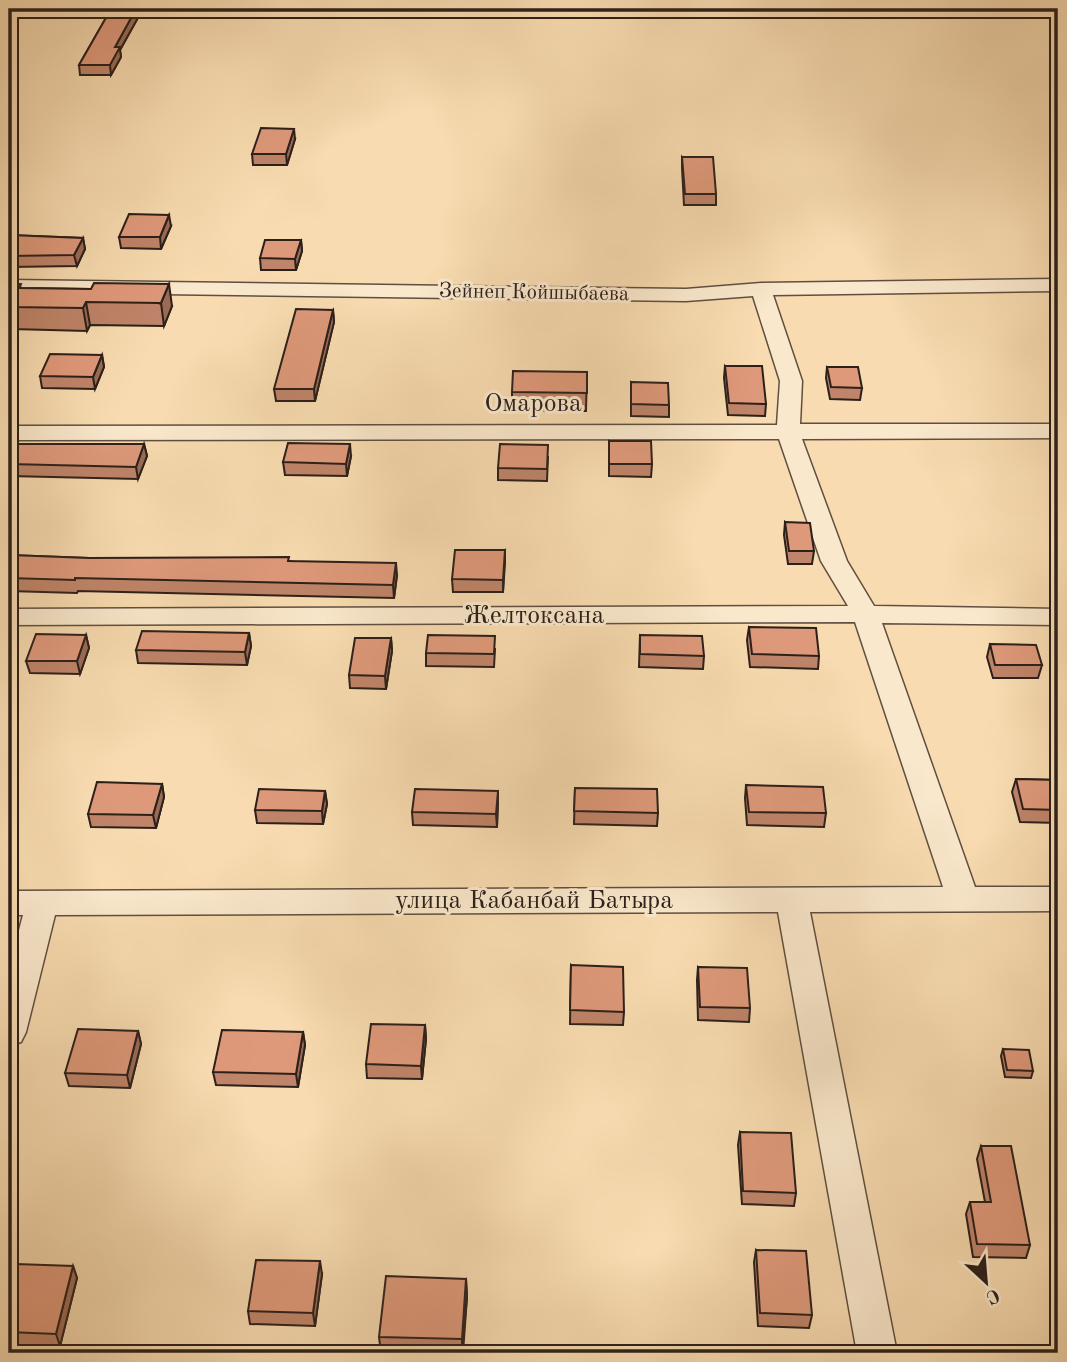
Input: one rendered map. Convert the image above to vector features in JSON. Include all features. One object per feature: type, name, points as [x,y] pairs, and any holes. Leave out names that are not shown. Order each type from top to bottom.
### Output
[{"type":"street","points":[[1052,9],[1058,10]]},
{"type":"street","name":"Зейнеп Койшыбаева","points":[[9,286],[686,295],[761,289],[1058,285]]},
{"type":"street","points":[[761,289],[791,381],[788,432],[834,561],[866,614],[963,900]]},
{"type":"street","name":"Омарова","points":[[9,433],[1058,430]]},
{"type":"street","name":"Желтоксана","points":[[9,617],[866,614],[1058,617]]},
{"type":"street","name":"улица Кабанбай Батыра","points":[[9,903],[1058,899]]},
{"type":"street","points":[[792,901],[877,1353]]},
{"type":"street","points":[[9,1032],[42,903]]},
{"type":"building","points":[[111,9],[136,9],[115,47],[120,47],[110,65],[79,65]]},
{"type":"building","points":[[261,128],[294,129],[286,154],[252,154]]},
{"type":"building","points":[[682,157],[713,157],[716,194],[685,194]]},
{"type":"building","points":[[129,214],[169,215],[160,237],[119,237]]},
{"type":"building","points":[[9,235],[83,238],[74,255],[9,256]]},
{"type":"building","points":[[265,240],[301,240],[295,259],[260,258]]},
{"type":"building","points":[[9,283],[21,284],[19,288],[91,289],[94,283],[169,284],[161,303],[86,302],[83,308],[9,307]]},
{"type":"building","points":[[296,309],[333,310],[314,389],[274,389]]},
{"type":"building","points":[[50,354],[102,355],[93,377],[40,376]]},
{"type":"building","points":[[725,366],[762,366],[766,404],[729,403]]},
{"type":"building","points":[[827,367],[858,367],[862,388],[831,387]]},
{"type":"building","points":[[513,371],[587,372],[587,393],[512,392]]},
{"type":"building","points":[[631,382],[668,383],[669,405],[631,404]]},
{"type":"building","points":[[609,441],[651,441],[652,464],[609,464]]},
{"type":"building","points":[[288,443],[350,444],[346,464],[283,462]]},
{"type":"building","points":[[10,444],[144,444],[136,467],[9,464]]},
{"type":"building","points":[[500,444],[548,445],[547,469],[498,468]]},
{"type":"building","points":[[785,522],[810,523],[814,551],[789,551]]},
{"type":"building","points":[[455,550],[505,550],[503,580],[452,579]]},
{"type":"building","points":[[9,555],[89,558],[289,557],[288,561],[396,563],[393,585],[75,580],[9,578]]},
{"type":"building","points":[[749,627],[816,628],[819,656],[752,654]]},
{"type":"building","points":[[142,631],[249,633],[245,652],[136,650]]},
{"type":"building","points":[[36,634],[86,635],[77,661],[26,661]]},
{"type":"building","points":[[428,635],[495,636],[494,654],[426,653]]},
{"type":"building","points":[[640,635],[702,636],[704,656],[640,654]]},
{"type":"building","points":[[355,638],[391,638],[385,676],[349,675]]},
{"type":"building","points":[[990,644],[1036,645],[1042,665],[995,665]]},
{"type":"building","points":[[1016,779],[1058,780],[1058,810],[1023,809]]},
{"type":"building","points":[[97,782],[162,784],[153,815],[88,814]]},
{"type":"building","points":[[746,785],[823,787],[826,813],[749,812]]},
{"type":"building","points":[[575,788],[657,789],[658,813],[574,811]]},
{"type":"building","points":[[259,789],[325,791],[322,811],[255,810]]},
{"type":"building","points":[[415,789],[498,791],[496,814],[412,812]]},
{"type":"building","points":[[571,965],[623,967],[624,1012],[570,1010]]},
{"type":"building","points":[[698,967],[747,968],[750,1008],[700,1007]]},
{"type":"building","points":[[371,1024],[425,1025],[421,1066],[366,1064]]},
{"type":"building","points":[[78,1029],[138,1031],[127,1075],[65,1073]]},
{"type":"building","points":[[222,1030],[303,1032],[296,1074],[213,1072]]},
{"type":"building","points":[[1003,1049],[1029,1050],[1033,1071],[1007,1070]]},
{"type":"building","points":[[740,1132],[791,1133],[796,1193],[743,1191]]},
{"type":"building","points":[[981,1146],[1011,1146],[1030,1245],[977,1244],[970,1202],[991,1202]]},
{"type":"building","points":[[756,1250],[806,1251],[812,1315],[760,1313]]},
{"type":"building","points":[[256,1260],[320,1261],[313,1313],[248,1311]]},
{"type":"building","points":[[16,1264],[73,1266],[56,1334],[9,1332],[9,1290]]},
{"type":"building","points":[[386,1276],[466,1279],[462,1339],[379,1337]]}]
